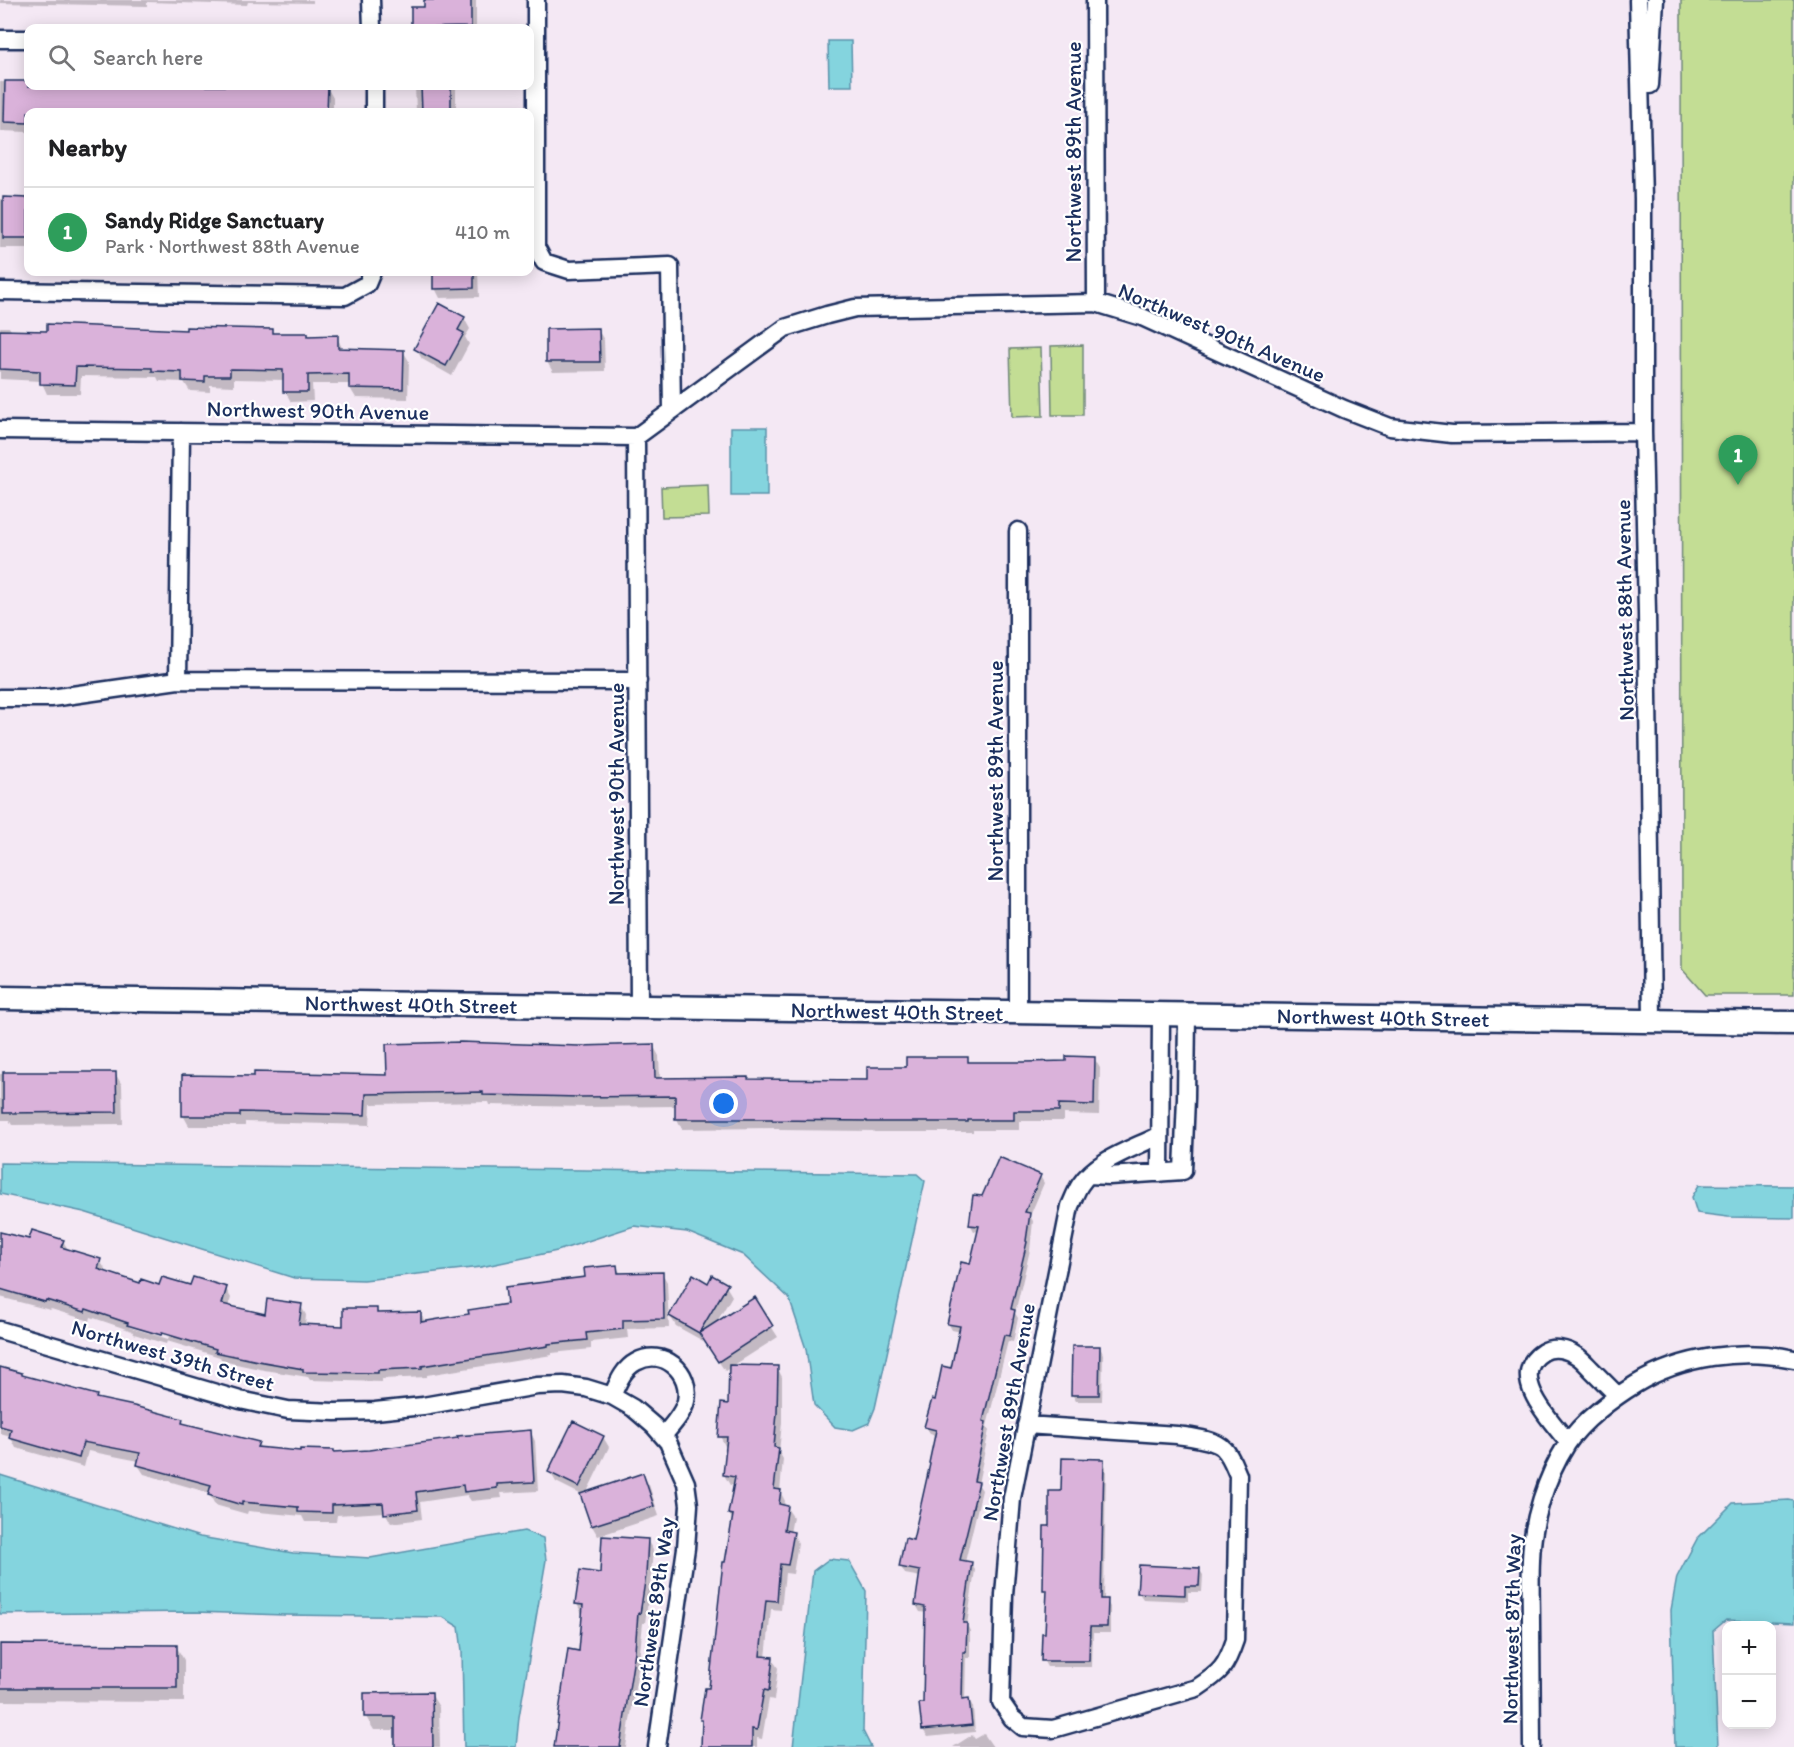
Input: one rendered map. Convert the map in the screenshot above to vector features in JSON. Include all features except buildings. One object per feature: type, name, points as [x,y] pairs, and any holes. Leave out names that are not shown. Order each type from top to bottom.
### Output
[{"type":"street","points":[[371,0],[372,24]]},
{"type":"street","points":[[536,0],[536,247],[544,262],[569,270],[670,266],[672,411]]},
{"type":"street","name":"Northwest 89th Avenue","points":[[1095,0],[1096,303]]},
{"type":"street","name":"Northwest 88th Avenue","points":[[1638,0],[1644,199],[1643,432],[1652,1020]]},
{"type":"street","name":"Northwest 88th Avenue","points":[[1644,199],[1655,0]]},
{"type":"street","points":[[0,39],[24,39]]},
{"type":"street","points":[[374,90],[374,108]]},
{"type":"street","points":[[0,291],[345,296],[370,278]]},
{"type":"street","name":"Northwest 90th Avenue","points":[[0,430],[636,437],[785,328],[827,315],[855,308],[1096,303],[1142,317],[1390,428],[1452,434],[1643,432]]},
{"type":"street","points":[[178,680],[181,432]]},
{"type":"street","name":"Northwest 90th Avenue","points":[[636,437],[639,1008]]},
{"type":"street","name":"Northwest 89th Avenue","points":[[1018,531],[1018,1012]]},
{"type":"street","points":[[0,698],[51,698],[178,680],[638,681]]},
{"type":"street","name":"Northwest 40th Street","points":[[0,998],[1794,1023]]},
{"type":"street","points":[[1160,1173],[1161,1013]]},
{"type":"street","points":[[1089,1175],[1182,1172],[1186,1098],[1186,1014]]},
{"type":"street","name":"Northwest 89th Avenue","points":[[1026,1425],[1177,1435],[1202,1439],[1223,1446],[1238,1475],[1235,1640],[1228,1660],[1217,1674],[1197,1688],[1053,1729],[1023,1727],[1012,1718],[1001,1702],[1004,1595],[1012,1498],[1026,1425],[1070,1206],[1080,1184],[1089,1175],[1116,1155],[1160,1134]]},
{"type":"street","name":"Northwest 39th Street","points":[[0,1330],[240,1400],[288,1410],[375,1411],[423,1406],[537,1386],[563,1385],[586,1388]]},
{"type":"street","points":[[1568,1442],[1532,1391],[1528,1378],[1530,1366],[1537,1356],[1549,1348],[1562,1349],[1578,1356],[1617,1395]]},
{"type":"street","name":"Northwest 87th Way","points":[[1532,1747],[1531,1558],[1535,1527],[1543,1495],[1568,1442],[1617,1395],[1648,1376],[1716,1356],[1750,1354],[1794,1359]]},
{"type":"street","points":[[612,1396],[624,1373],[637,1362],[665,1359],[678,1368],[685,1383],[686,1401],[679,1415],[663,1436]]},
{"type":"street","name":"Northwest 89th Way","points":[[586,1388],[612,1396],[633,1408],[663,1436],[668,1442],[686,1483],[689,1505],[686,1548],[657,1747]]},
{"type":"green space","points":[[1681,0],[1794,0],[1794,995],[1705,995],[1682,969]]},
{"type":"green space","points":[[1083,345],[1083,415],[1052,415],[1051,346]]},
{"type":"green space","points":[[1041,348],[1043,416],[1012,417],[1010,349]]},
{"type":"green space","points":[[708,485],[709,516],[662,517],[661,487]]},
{"type":"water","points":[[828,41],[851,41],[852,86],[829,86]]},
{"type":"water","points":[[731,427],[767,427],[767,496],[731,496]]},
{"type":"water","points":[[0,1163],[917,1174],[925,1181],[875,1408],[869,1423],[853,1430],[835,1427],[814,1405],[806,1349],[789,1298],[743,1255],[687,1232],[634,1226],[557,1251],[481,1267],[364,1280],[294,1278],[84,1212],[0,1194]]},
{"type":"water","points":[[1699,1185],[1794,1186],[1794,1218],[1728,1217],[1697,1213],[1692,1197]]},
{"type":"water","points":[[0,1475],[200,1537],[293,1553],[370,1558],[524,1531],[543,1538],[546,1560],[516,1747],[464,1747],[462,1651],[459,1627],[443,1617],[196,1612],[0,1614]]},
{"type":"water","points":[[1794,1501],[1794,1623],[1722,1621],[1713,1631],[1718,1747],[1675,1747],[1671,1610],[1677,1577],[1697,1539],[1733,1503]]},
{"type":"water","points":[[829,1559],[849,1561],[866,1591],[863,1731],[871,1747],[793,1747],[813,1571]]},
{"type":"place","name":"Sandy Ridge Sanctuary","points":[[1738,485]]}]
